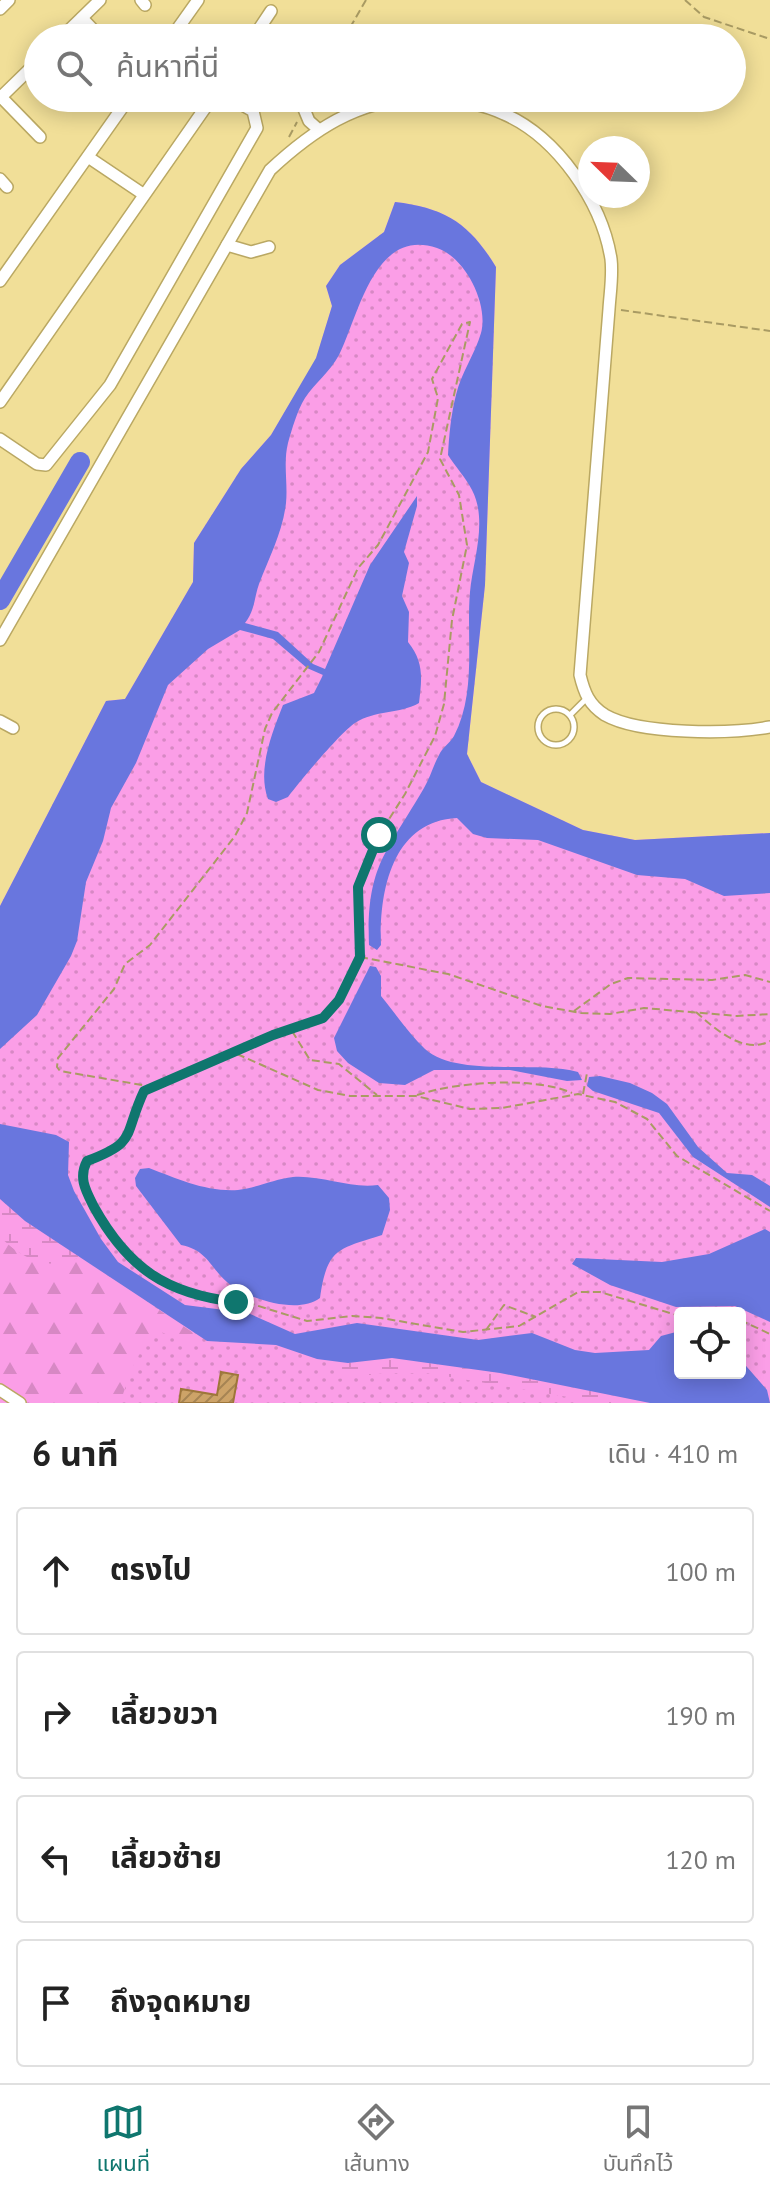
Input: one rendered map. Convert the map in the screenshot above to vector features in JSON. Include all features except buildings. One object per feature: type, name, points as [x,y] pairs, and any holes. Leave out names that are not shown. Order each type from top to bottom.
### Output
[{"type":"street","points":[[0,9],[9,0]]},
{"type":"street","points":[[76,24],[100,0]]},
{"type":"street","points":[[181,24],[198,0]]},
{"type":"street","points":[[264,24],[271,11]]},
{"type":"street","points":[[82,18],[88,24]]},
{"type":"street","points":[[24,75],[1,97],[40,137]]},
{"type":"street","points":[[0,281],[119,112]]},
{"type":"street","points":[[0,402],[202,112]]},
{"type":"street","points":[[0,439],[37,464],[46,465],[110,385],[257,128],[253,112]]},
{"type":"street","points":[[305,112],[318,129]]},
{"type":"street","points":[[0,640],[270,170],[318,129],[349,112]]},
{"type":"street","points":[[500,112],[535,133],[563,160],[585,191],[606,241],[611,262],[580,675],[587,697],[605,715],[620,721],[704,733],[770,727]]},
{"type":"street","points":[[88,157],[143,194]]},
{"type":"street","points":[[227,245],[251,252],[269,247]]},
{"type":"street","points":[[0,721],[13,728]]},
{"type":"street","points":[[0,1390],[20,1403]]},
{"type":"lane","points":[[570,715],[587,697]]},
{"type":"lane","points":[[554,708],[570,715],[574,726],[571,738],[555,746],[544,741],[537,724],[543,714],[554,708]]},
{"type":"path","points":[[352,24],[366,0]]},
{"type":"path","points":[[685,0],[704,17],[725,24]]},
{"type":"path","points":[[746,31],[770,39]]},
{"type":"path","points":[[284,146],[302,112]]},
{"type":"path","points":[[609,309],[770,331]]},
{"type":"path","points":[[154,1087],[60,1071],[58,1058],[114,989],[125,964],[150,945],[235,836],[247,813],[265,729],[272,713],[319,652],[358,568],[378,545],[428,452],[438,398],[432,379],[465,320],[470,322],[468,340],[450,401],[440,459],[459,495],[467,545],[452,620],[444,704],[435,736],[405,794],[379,835],[358,887],[360,957],[339,1000],[323,1018],[292,1029],[154,1087],[144,1091],[126,1139],[115,1152],[87,1161],[81,1172],[85,1188],[117,1246],[144,1272],[189,1294],[252,1304],[307,1321],[352,1316],[485,1331],[519,1326],[578,1292],[600,1292],[674,1314]]},
{"type":"path","points":[[360,957],[448,974],[542,1006],[573,1012],[610,1014],[644,1008],[737,1016],[770,1014]]},
{"type":"path","points":[[573,1012],[611,984],[628,978],[712,980],[745,975],[770,982]]},
{"type":"path","points":[[695,1011],[713,1027],[745,1044],[770,1041]]},
{"type":"path","points":[[292,1029],[310,1060],[339,1064],[379,1097]]},
{"type":"path","points":[[235,1053],[318,1090],[350,1096],[416,1096],[470,1109],[502,1108],[583,1095],[632,1110],[660,1132],[677,1156],[770,1211]]},
{"type":"path","points":[[583,1095],[586,1074]]},
{"type":"path","points":[[416,1096],[443,1086],[483,1085],[557,1087],[575,1095]]},
{"type":"path","points":[[485,1331],[504,1305],[536,1317]]},
{"type":"path","points":[[746,1323],[770,1334]]},
{"type":"green space","points":[[395,202],[429,209],[455,221],[476,240],[496,267],[485,585],[467,754],[481,782],[583,830],[635,840],[770,833],[770,1403],[0,1403],[0,906],[106,701],[125,699],[193,582],[194,543],[241,469],[271,435],[316,359],[332,306],[326,286],[340,265],[384,232]]},
{"type":"green space","points":[[0,1199],[25,1221],[80,1257],[47,1263],[18,1252],[0,1237]]},
{"type":"green space","points":[[0,1237],[18,1252],[37,1261],[57,1263],[80,1257],[201,1338],[196,1346],[161,1332],[152,1339],[134,1363],[120,1403],[31,1403],[0,1383]]},
{"type":"green space","points":[[392,1358],[500,1373],[650,1403],[585,1403],[568,1397],[427,1373],[385,1373],[336,1379],[332,1361],[348,1363]]},
{"type":"water","points":[[395,202],[429,209],[455,221],[476,240],[496,267],[485,585],[467,754],[481,782],[583,830],[635,840],[770,833],[770,893],[724,896],[685,879],[637,875],[538,840],[487,838],[473,834],[457,818],[435,822],[417,832],[404,846],[387,882],[381,945],[377,950],[369,945],[375,877],[440,752],[454,736],[466,701],[470,592],[479,527],[477,502],[472,490],[448,455],[454,402],[481,333],[481,309],[472,283],[457,261],[437,248],[416,245],[398,250],[384,262],[362,298],[339,355],[300,409],[287,450],[286,503],[282,524],[253,609],[245,623],[278,632],[313,664],[325,669],[370,565],[417,496],[404,552],[409,563],[402,596],[409,612],[408,642],[417,656],[421,671],[419,703],[355,723],[310,769],[288,797],[276,802],[268,799],[264,776],[274,727],[283,705],[314,693],[323,675],[307,668],[273,639],[240,630],[208,649],[168,685],[136,763],[111,808],[103,841],[86,882],[77,941],[71,956],[37,1015],[0,1049],[0,906],[106,701],[125,699],[193,582],[194,543],[241,469],[271,435],[316,358],[332,306],[326,286],[340,265],[384,232]]},
{"type":"water","points":[[370,966],[376,967],[381,976],[381,996],[419,1043],[439,1058],[476,1066],[561,1069],[578,1072],[582,1080],[567,1081],[510,1070],[434,1070],[405,1085],[379,1083],[348,1063],[337,1051],[334,1038]]},
{"type":"water","points":[[600,1076],[630,1083],[667,1104],[698,1147],[727,1173],[752,1175],[770,1186],[770,1207],[693,1157],[659,1113],[593,1091],[587,1086],[589,1077]]},
{"type":"water","points":[[0,1124],[56,1135],[69,1142],[68,1175],[74,1191],[118,1262],[185,1305],[248,1313],[295,1334],[357,1323],[478,1340],[532,1333],[575,1350],[595,1353],[649,1350],[661,1336],[674,1333],[674,1379],[746,1379],[746,1366],[767,1390],[770,1403],[650,1403],[500,1373],[392,1358],[348,1363],[317,1359],[276,1345],[207,1341],[25,1221],[0,1199]]},
{"type":"water","points":[[149,1168],[192,1184],[226,1190],[245,1189],[293,1177],[378,1185],[389,1198],[390,1210],[382,1235],[345,1248],[331,1260],[320,1298],[299,1305],[273,1303],[236,1288],[197,1251],[181,1245],[136,1186],[135,1178],[140,1169]]},
{"type":"water","points":[[765,1229],[770,1232],[770,1322],[746,1311],[746,1307],[676,1307],[610,1285],[572,1264],[576,1258],[662,1262],[709,1254]]},
{"type":"waterway","points":[[0,600],[80,462]]},
{"type":"route","points":[[236,1302],[189,1294],[144,1272],[117,1246],[85,1188],[81,1172],[87,1161],[115,1152],[126,1139],[144,1091],[273,1035],[323,1018],[339,1000],[360,957],[358,887],[379,835]]}]
